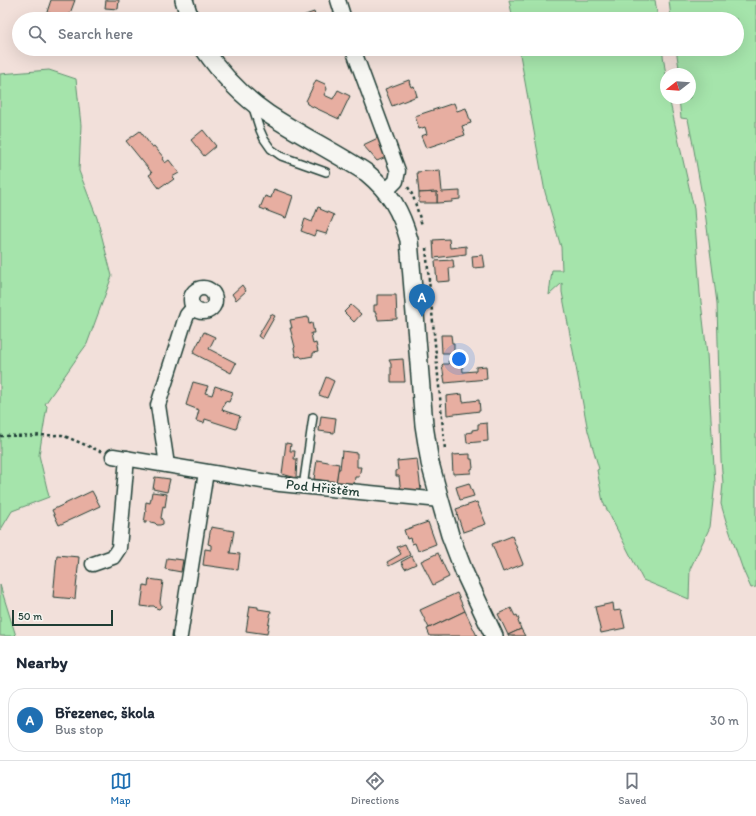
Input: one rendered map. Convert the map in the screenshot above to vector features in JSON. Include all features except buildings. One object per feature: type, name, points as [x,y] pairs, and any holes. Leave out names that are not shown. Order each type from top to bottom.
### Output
[{"type":"street","points":[[184,0],[188,12]]},
{"type":"street","points":[[338,0],[342,12]]},
{"type":"street","points":[[209,56],[222,73],[251,102],[268,114],[357,166],[377,182],[394,202],[400,214],[409,240],[424,425],[430,463],[450,535],[465,574],[494,636]]},
{"type":"street","points":[[357,56],[398,171],[396,181],[386,191]]},
{"type":"street","points":[[167,465],[158,406],[184,323],[193,308]]},
{"type":"street","name":"Pod Hřištěm","points":[[112,456],[280,484],[440,500]]},
{"type":"street","points":[[93,564],[113,557],[119,548],[127,458]]},
{"type":"street","points":[[180,636],[206,472]]},
{"type":"lane","points":[[251,102],[260,130],[271,149],[281,156],[326,172]]},
{"type":"lane","points":[[303,487],[313,417]]},
{"type":"path","points":[[0,436],[62,435],[112,456]]},
{"type":"green space","points":[[509,0],[655,0],[657,12],[512,12]]},
{"type":"green space","points":[[669,0],[756,0],[756,587],[751,588],[743,570],[721,504],[723,483],[721,460],[717,303],[705,212],[694,150],[688,119],[681,118],[680,104],[696,104],[696,68],[679,68],[677,56],[744,56],[744,12],[670,12]]},
{"type":"green space","points":[[520,56],[663,56],[665,68],[660,68],[660,104],[670,104],[694,209],[700,293],[707,354],[715,483],[710,527],[690,569],[689,599],[643,580],[603,502],[597,470],[599,469],[588,431],[562,292],[562,283],[549,295],[552,270],[562,270],[561,247],[545,192]]},
{"type":"green space","points":[[49,70],[76,79],[81,125],[79,171],[97,218],[112,276],[87,344],[45,404],[47,406],[39,455],[49,497],[12,511],[0,531],[0,74]]},
{"type":"green space","points":[[0,585],[16,636],[0,636]]},
{"type":"place","name":"Březenec, škola","points":[[422,317]]}]
